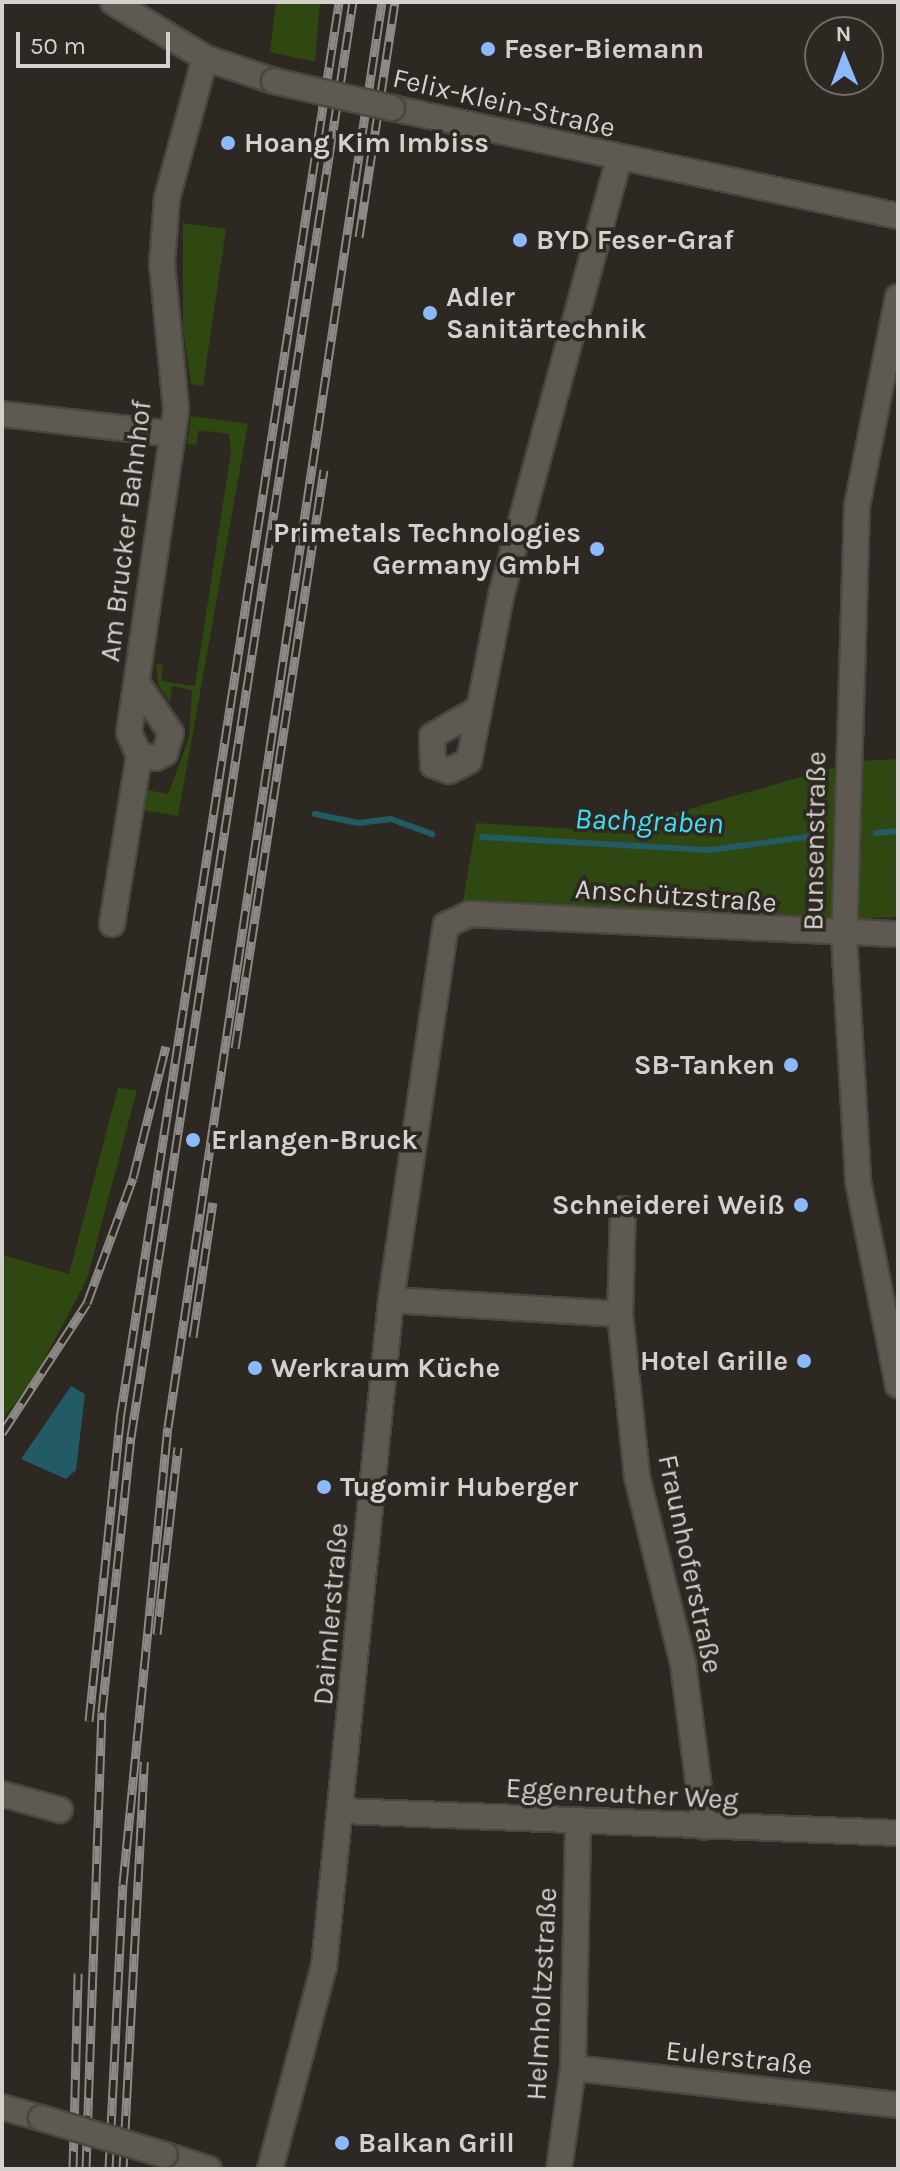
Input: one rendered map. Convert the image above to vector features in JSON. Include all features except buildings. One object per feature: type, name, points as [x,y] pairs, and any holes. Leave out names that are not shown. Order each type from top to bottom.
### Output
[{"type":"street","name":"Felix-Klein-Straße","points":[[113,2],[205,58],[274,81],[619,159],[898,216]]},
{"type":"street","name":"Am Brucker Bahnhof","points":[[113,913],[139,755],[129,733],[173,434],[162,264],[167,198],[205,58]]},
{"type":"street","points":[[479,709],[552,396],[619,159]]},
{"type":"street","name":"Bunsenstraße","points":[[898,297],[860,466],[844,935],[858,1181],[898,1385]]},
{"type":"street","points":[[2,414],[173,434]]},
{"type":"street","name":"Am Brucker Bahnhof","points":[[137,683],[171,733],[165,753],[139,755]]},
{"type":"street","name":"Anschützstraße","points":[[451,920],[470,914],[844,935],[898,934]]},
{"type":"street","name":"Daimlerstraße","points":[[270,2169],[324,1966],[343,1811],[391,1300],[432,986],[451,920]]},
{"type":"street","name":"Fraunhoferstraße","points":[[623,1209],[620,1314],[637,1477],[683,1663],[704,1827]]},
{"type":"street","points":[[391,1300],[620,1314]]},
{"type":"street","points":[[2,1794],[60,1810]]},
{"type":"street","name":"Eggenreuther Weg","points":[[343,1811],[898,1833]]},
{"type":"street","name":"Helmholtzstraße","points":[[559,2169],[573,2068],[578,1821]]},
{"type":"street","name":"Eulerstraße","points":[[573,2068],[898,2105]]},
{"type":"street","points":[[8,2108],[209,2169]]},
{"type":"green space","points":[[276,2],[320,2],[315,62],[270,52]]},
{"type":"green space","points":[[183,223],[226,229],[203,386],[191,384],[183,330]]},
{"type":"green space","points":[[191,416],[248,424],[178,816],[137,809],[142,774],[150,775],[148,790],[168,794],[189,738],[192,690],[172,686],[170,702],[159,687],[156,664],[163,665],[161,681],[195,686],[231,451],[229,434],[199,430],[196,445],[187,444]]},
{"type":"green space","points":[[898,759],[898,917],[801,921],[463,901],[476,823],[611,831],[857,761]]},
{"type":"green space","points":[[118,1088],[137,1090],[87,1279],[35,1377],[2,1420],[2,1255],[69,1274]]},
{"type":"water","points":[[71,1386],[85,1394],[76,1470],[66,1479],[21,1459]]},
{"type":"waterway","name":"Bachgraben","points":[[315,814],[358,823],[391,819],[432,834]]},
{"type":"waterway","name":"Bachgraben","points":[[876,833],[898,831]]},
{"type":"waterway","name":"Bachgraben","points":[[482,837],[710,850],[814,836]]},
{"type":"railway","points":[[89,1721],[120,1419],[339,2]]},
{"type":"railway","points":[[86,2169],[102,1712],[131,1437],[353,2]]},
{"type":"railway","points":[[109,2169],[123,1884],[168,1427],[382,2]]},
{"type":"railway","points":[[359,237],[395,2]]},
{"type":"railway","points":[[235,1048],[324,470]]},
{"type":"railway","points":[[2,1433],[87,1303],[133,1178],[166,1046]]},
{"type":"railway","points":[[193,1337],[213,1202]]},
{"type":"railway","points":[[157,1634],[178,1447]]},
{"type":"railway","points":[[123,2169],[144,1762]]},
{"type":"railway","points":[[73,2169],[78,1973]]},
{"type":"place","name":"Feser-Biemann","points":[[488,49]]},
{"type":"place","name":"Hoang Kim Imbiss","points":[[228,143]]},
{"type":"place","name":"BYD Feser-Graf","points":[[520,240]]},
{"type":"place","name":"Adler Sanitärtechnik","points":[[430,313]]},
{"type":"place","name":"Primetals Technologies Germany GmbH","points":[[597,549]]},
{"type":"place","name":"SB-Tanken","points":[[791,1065]]},
{"type":"place","name":"Erlangen-Bruck","points":[[193,1140]]},
{"type":"place","name":"Schneiderei Weiß","points":[[801,1205]]},
{"type":"place","name":"Hotel Grille","points":[[804,1361]]},
{"type":"place","name":"Werkraum Küche","points":[[255,1368]]},
{"type":"place","name":"Tugomir Huberger","points":[[324,1487]]},
{"type":"place","name":"Balkan Grill","points":[[342,2143]]}]
